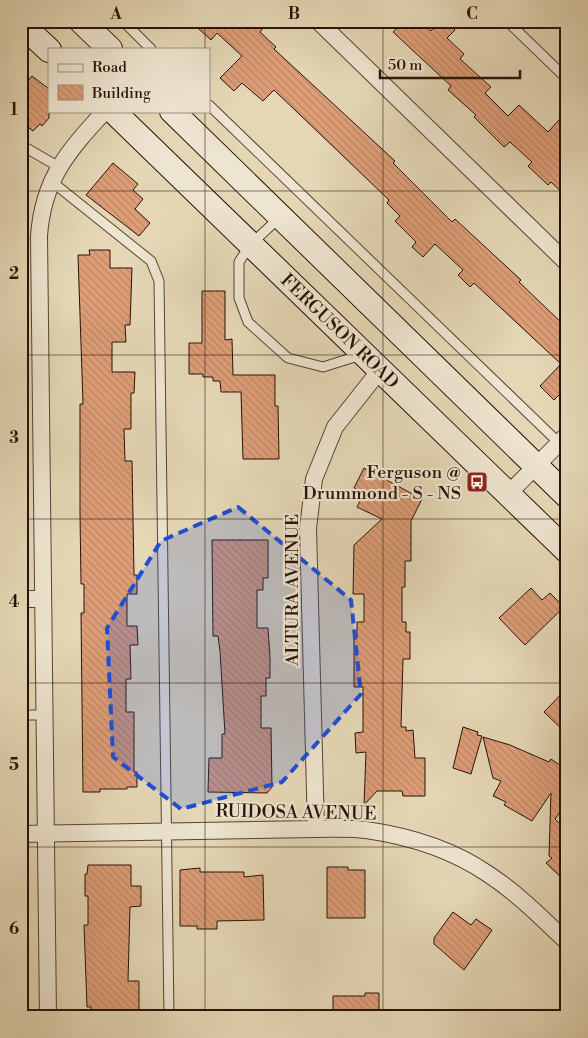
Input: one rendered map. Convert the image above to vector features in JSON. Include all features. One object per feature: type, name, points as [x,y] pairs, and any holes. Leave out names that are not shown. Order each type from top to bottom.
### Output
[{"type":"main road","points":[[81,21],[109,48]]},
{"type":"main road","points":[[21,24],[48,49]]},
{"type":"main road","name":"FERGUSON ROAD","points":[[114,112],[567,551]]},
{"type":"main road","points":[[173,112],[567,496]]},
{"type":"street","points":[[318,21],[567,263]]},
{"type":"street","points":[[48,1017],[40,210],[55,174],[80,138],[104,112]]},
{"type":"street","name":"ALTURA AVENUE","points":[[316,829],[308,528],[314,479],[335,427],[372,362]]},
{"type":"street","points":[[509,494],[563,439]]},
{"type":"street","points":[[21,599],[43,599]]},
{"type":"street","name":"RUIDOSA AVENUE","points":[[21,834],[316,829],[364,830],[396,835],[445,852],[487,873],[529,906],[567,942]]},
{"type":"lane","points":[[123,21],[150,48]]},
{"type":"lane","points":[[507,21],[567,79]]},
{"type":"lane","points":[[210,105],[563,439]]},
{"type":"lane","points":[[21,145],[151,261],[159,281],[168,831],[169,1017]]},
{"type":"lane","points":[[280,218],[250,245],[239,262],[238,298],[248,322],[288,358],[323,367],[372,362]]},
{"type":"lane","points":[[21,715],[44,715]]},
{"type":"highlighted area","points":[[238,507],[351,600],[361,694],[282,782],[181,809],[113,757],[107,628],[161,541]]},
{"type":"building","points":[[190,21],[255,21],[263,28],[260,32],[276,47],[274,49],[395,161],[393,163],[452,222],[455,219],[521,280],[519,282],[567,328],[567,387],[554,400],[540,386],[561,364],[474,283],[470,287],[458,275],[463,270],[435,244],[423,257],[412,247],[416,242],[395,221],[400,216],[387,203],[389,200],[274,90],[263,101],[242,83],[234,91],[220,78],[242,56],[217,33],[211,40]]},
{"type":"building","points":[[387,21],[421,21],[431,31],[440,21],[446,21],[455,30],[447,38],[464,54],[460,59],[491,87],[485,93],[508,116],[519,105],[548,132],[567,111],[567,197],[551,182],[548,185],[528,166],[532,162],[510,142],[504,147],[474,117],[476,115],[448,90],[451,86],[393,32],[396,29]]},
{"type":"building","points":[[32,76],[48,88],[49,118],[42,126],[40,124],[33,131],[21,122],[21,89]]},
{"type":"building","points":[[113,163],[138,184],[133,190],[143,199],[135,209],[150,223],[139,236],[86,195]]},
{"type":"building","points":[[89,250],[110,250],[110,268],[132,268],[130,325],[125,325],[126,342],[112,342],[112,372],[135,372],[134,393],[131,393],[131,429],[124,429],[125,461],[132,461],[134,575],[137,575],[137,594],[127,594],[127,626],[137,626],[138,645],[130,645],[131,679],[126,679],[126,712],[134,712],[134,772],[137,772],[137,787],[100,789],[100,792],[83,792],[81,613],[84,613],[84,584],[81,584],[80,404],[83,404],[78,255],[90,255]]},
{"type":"building","points":[[202,291],[225,291],[225,340],[232,339],[233,375],[275,375],[275,406],[278,406],[279,459],[243,459],[241,392],[221,392],[220,381],[213,381],[213,377],[203,377],[203,374],[189,374],[189,343],[202,343]]},
{"type":"building","points":[[364,468],[422,499],[411,521],[411,561],[405,561],[405,587],[402,587],[402,622],[406,622],[406,632],[410,632],[410,659],[403,659],[401,727],[406,727],[406,731],[413,730],[415,758],[425,758],[425,796],[403,796],[402,791],[377,791],[364,805],[366,752],[356,753],[355,733],[363,732],[363,687],[354,687],[354,638],[357,638],[357,622],[364,622],[364,594],[353,594],[354,545],[382,519],[357,507],[364,493],[354,488]]},
{"type":"building","points":[[212,540],[268,540],[268,578],[263,578],[263,590],[257,590],[257,628],[268,628],[270,657],[270,678],[266,678],[266,696],[261,696],[261,728],[271,728],[272,787],[267,793],[208,792],[209,758],[222,758],[222,734],[225,734],[220,651],[218,636],[213,636]]},
{"type":"building","points":[[531,588],[542,600],[550,593],[564,607],[525,645],[499,618]]},
{"type":"building","points":[[567,688],[567,734],[544,712]]},
{"type":"building","points":[[463,727],[478,732],[477,735],[482,736],[471,774],[453,768]]},
{"type":"building","points":[[483,737],[510,745],[549,762],[551,759],[567,770],[567,802],[555,819],[567,831],[567,883],[546,863],[552,858],[549,856],[551,793],[532,821],[504,805],[506,802],[493,796],[501,781],[493,778]]},
{"type":"building","points":[[88,865],[131,865],[131,886],[141,886],[141,906],[130,907],[128,981],[139,981],[139,1017],[91,1017],[91,1007],[87,1007],[84,925],[88,925],[88,896],[85,896],[85,874],[87,874]]},
{"type":"building","points":[[327,867],[348,867],[348,870],[365,870],[365,918],[327,918]]},
{"type":"building","points":[[200,868],[200,872],[244,872],[244,877],[263,875],[264,920],[217,921],[217,929],[197,929],[197,926],[180,926],[180,870]]},
{"type":"building","points":[[453,912],[471,925],[476,919],[492,930],[464,970],[434,944],[434,938]]},
{"type":"building","points":[[365,993],[379,993],[379,1017],[333,1017],[333,996],[365,996]]},
{"type":"place","name":"Ferguson @ Drummond - S - NS","points":[[477,482]]}]
